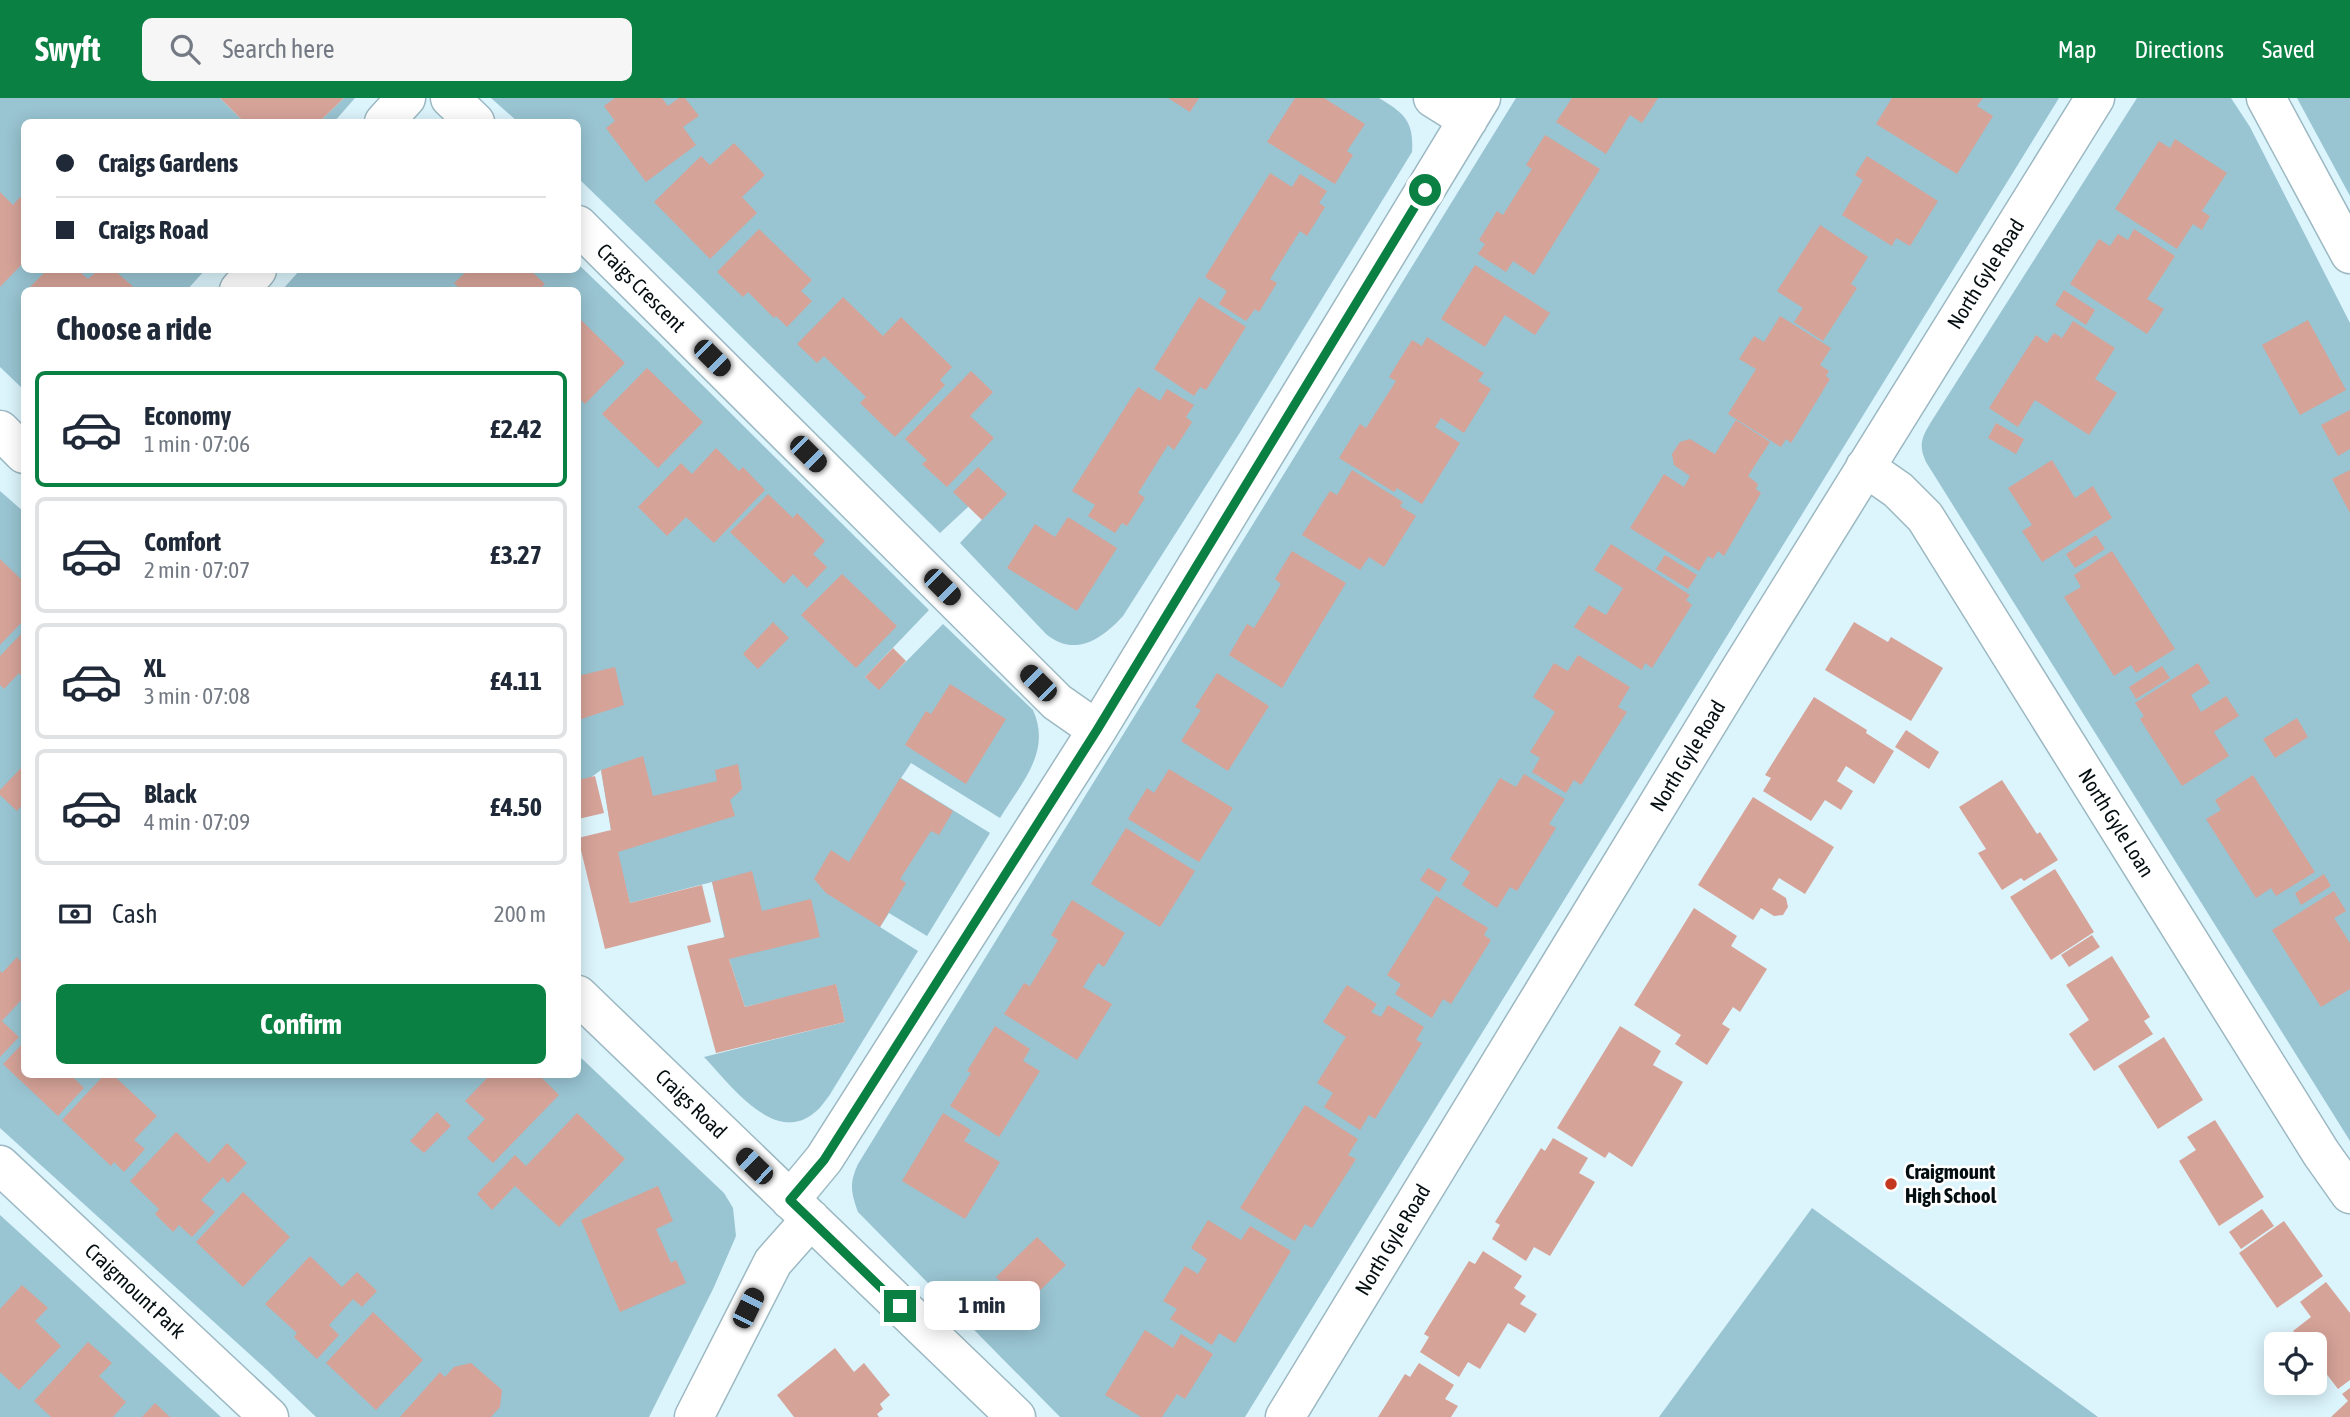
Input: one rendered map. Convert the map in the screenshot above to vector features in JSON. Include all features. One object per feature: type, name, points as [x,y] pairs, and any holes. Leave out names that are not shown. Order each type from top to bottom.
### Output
[{"type":"street","points":[[387,119],[406,98]]},
{"type":"street","points":[[450,98],[472,119]]},
{"type":"street","points":[[694,1417],[824,1160],[1097,730],[1474,109],[1433,98]]},
{"type":"street","name":"North Gyle Road","points":[[1285,1417],[1738,673],[2095,98]]},
{"type":"street","points":[[2266,98],[2350,254]]},
{"type":"street","name":"Craigs Crescent","points":[[581,228],[1057,702],[1097,730]]},
{"type":"street","points":[[242,287],[254,273]]},
{"type":"street","points":[[0,430],[21,451]]},
{"type":"street","name":"North Gyle Loan","points":[[1865,467],[1898,490],[1925,517],[2321,1153],[2350,1194]]},
{"type":"street","name":"Craigs Road","points":[[581,998],[1016,1417]]},
{"type":"street","name":"Craigmount Park","points":[[0,1165],[270,1417]]},
{"type":"shaded area","points":[[0,98],[220,98],[241,119],[21,119],[21,273],[202,273],[190,287],[21,287],[21,387],[0,367]]},
{"type":"shaded area","points":[[344,98],[355,98],[337,119],[322,119]]},
{"type":"shaded area","points":[[491,98],[1379,98],[1406,119],[1411,133],[1412,152],[1239,434],[1123,616],[1106,632],[1088,643],[1067,645],[1046,634],[960,543],[1006,494],[968,507],[940,533],[581,181],[581,119],[515,119]]},
{"type":"shaded area","points":[[1516,98],[2059,98],[1245,1417],[1060,1417],[858,1212],[852,1188],[855,1171]]},
{"type":"shaded area","points":[[2137,98],[2231,98],[2250,127],[2350,323],[2350,1141],[1926,462],[1922,451],[1923,437],[1931,422]]},
{"type":"shaded area","points":[[2297,98],[2350,98],[2350,196]]},
{"type":"shaded area","points":[[581,267],[929,610],[865,677],[879,689],[943,624],[1033,710],[1039,740],[1032,767],[1000,818],[911,763],[901,778],[990,833],[927,936],[889,913],[880,927],[918,951],[829,1096],[816,1111],[799,1121],[783,1122],[768,1117],[739,1095],[704,1057],[845,1022],[836,985],[745,1007],[729,959],[712,882],[630,903],[611,830],[601,770],[581,785],[581,287],[285,287],[297,273],[581,273]]},
{"type":"shaded area","points":[[0,491],[21,509],[21,1078],[581,1078],[581,1058],[724,1193],[733,1208],[736,1236],[714,1287],[649,1417],[316,1417],[0,1128]]},
{"type":"shaded area","points":[[1812,1208],[2098,1417],[1659,1417]]},
{"type":"shaded area","points":[[0,1215],[221,1417],[0,1417]]},
{"type":"building","points":[[220,98],[344,98],[322,119],[241,119]]},
{"type":"building","points":[[615,98],[662,98],[668,106],[679,98],[685,98],[699,116],[683,127],[696,145],[646,182],[606,128],[615,121],[604,106]]},
{"type":"building","points":[[1168,98],[1199,98],[1190,112]]},
{"type":"building","points":[[1295,98],[1324,98],[1365,124],[1347,151],[1353,155],[1335,184],[1267,142]]},
{"type":"building","points":[[1572,98],[1658,98],[1642,123],[1630,115],[1606,154],[1556,122]]},
{"type":"building","points":[[1892,98],[1983,98],[1977,106],[1993,116],[1957,174],[1876,124]]},
{"type":"building","points":[[1545,135],[1600,169],[1534,275],[1513,261],[1506,272],[1478,254],[1485,244],[1479,240],[1497,211],[1503,215],[1532,169],[1526,165]]},
{"type":"building","points":[[2175,139],[2227,173],[2202,211],[2210,216],[2202,230],[2193,224],[2177,249],[2115,209],[2159,141],[2170,148]]},
{"type":"building","points":[[734,143],[765,175],[742,197],[757,213],[710,259],[654,202],[701,156],[710,165]]},
{"type":"building","points":[[1867,156],[1938,201],[1910,246],[1896,238],[1892,246],[1842,215],[1863,180],[1855,175]]},
{"type":"building","points":[[1270,173],[1292,187],[1300,174],[1327,191],[1319,203],[1325,207],[1307,236],[1300,231],[1270,279],[1277,283],[1259,312],[1255,309],[1246,321],[1219,304],[1227,291],[1205,277]]},
{"type":"building","points":[[0,192],[13,205],[21,198],[21,265],[0,287]]},
{"type":"building","points":[[1820,225],[1868,257],[1851,284],[1857,288],[1823,341],[1794,322],[1803,308],[1777,291]]},
{"type":"building","points":[[759,229],[812,280],[801,291],[812,301],[787,327],[748,292],[743,297],[717,272]]},
{"type":"building","points":[[2134,229],[2175,256],[2147,299],[2164,309],[2147,334],[2070,284],[2099,239],[2110,246],[2118,234],[2128,240]]},
{"type":"building","points":[[1475,265],[1550,313],[1535,335],[1505,315],[1485,347],[1441,319]]},
{"type":"building","points":[[44,273],[81,273],[88,279],[95,273],[117,273],[134,287],[30,287]]},
{"type":"building","points":[[465,273],[533,273],[545,284],[542,287],[458,287],[454,283]]},
{"type":"building","points":[[2064,290],[2095,310],[2086,325],[2055,305]]},
{"type":"building","points":[[843,297],[883,336],[901,317],[952,367],[940,380],[945,385],[895,437],[860,403],[866,397],[824,356],[817,363],[797,344]]},
{"type":"building","points":[[1199,297],[1246,327],[1206,390],[1200,387],[1194,396],[1154,369]]},
{"type":"building","points":[[1780,316],[1831,348],[1820,365],[1829,371],[1826,376],[1830,379],[1791,443],[1786,439],[1781,447],[1728,414],[1756,369],[1739,359],[1754,336],[1764,342]]},
{"type":"building","points":[[581,320],[625,363],[585,404],[581,400]]},
{"type":"building","points":[[2308,320],[2346,390],[2300,415],[2262,345]]},
{"type":"building","points":[[2073,321],[2115,348],[2095,379],[2117,393],[2089,435],[2035,400],[2018,427],[1989,408],[2036,335],[2047,343],[2054,333],[2062,338]]},
{"type":"building","points":[[1427,337],[1484,373],[1478,381],[1491,389],[1464,433],[1441,418],[1435,427],[1460,443],[1422,504],[1397,488],[1394,492],[1339,458],[1360,424],[1366,428],[1396,381],[1389,377],[1412,340],[1422,346]]},
{"type":"building","points":[[647,368],[703,422],[658,468],[602,414]]},
{"type":"building","points":[[971,371],[993,392],[970,416],[994,438],[947,487],[922,464],[927,460],[905,439]]},
{"type":"building","points":[[1138,387],[1160,401],[1167,389],[1194,405],[1186,417],[1192,422],[1174,450],[1168,445],[1138,493],[1145,498],[1127,526],[1122,523],[1115,533],[1088,516],[1095,505],[1072,491]]},
{"type":"building","points":[[2350,410],[2350,449],[2338,456],[2321,425]]},
{"type":"building","points":[[1736,420],[1770,442],[1748,476],[1758,484],[1756,489],[1761,493],[1724,556],[1718,551],[1713,559],[1708,556],[1699,571],[1630,528],[1664,474],[1684,487],[1690,476],[1674,465],[1672,454],[1680,442],[1690,439],[1715,454]]},
{"type":"building","points":[[1996,423],[2024,439],[2016,454],[1988,438]]},
{"type":"building","points":[[716,448],[739,471],[743,467],[765,490],[714,543],[686,517],[667,536],[638,507],[681,463],[692,474]]},
{"type":"building","points":[[2052,460],[2075,498],[2093,486],[2112,518],[2042,562],[2022,531],[2032,525],[2008,488]]},
{"type":"building","points":[[978,467],[1007,494],[982,520],[953,492]]},
{"type":"building","points":[[1352,470],[1403,502],[1400,506],[1416,516],[1384,567],[1369,557],[1360,570],[1302,535],[1330,491],[1337,495]]},
{"type":"building","points":[[2350,470],[2350,513],[2332,479]]},
{"type":"building","points":[[768,494],[793,518],[797,513],[825,541],[813,554],[827,567],[807,588],[793,574],[784,584],[730,532]]},
{"type":"building","points":[[1068,517],[1117,548],[1077,611],[1007,568],[1035,524],[1055,537]]},
{"type":"building","points":[[2096,535],[2105,549],[2075,568],[2066,554]]},
{"type":"building","points":[[1611,544],[1690,595],[1686,600],[1692,605],[1652,668],[1645,663],[1642,670],[1574,627],[1589,605],[1606,615],[1623,588],[1594,570]]},
{"type":"building","points":[[1292,551],[1346,583],[1282,688],[1229,655],[1247,624],[1254,628],[1281,584],[1275,579]]},
{"type":"building","points":[[2112,551],[2175,649],[2136,673],[2131,665],[2114,676],[2064,597],[2081,587],[2074,575]]},
{"type":"building","points":[[1665,555],[1697,575],[1688,589],[1656,569]]},
{"type":"building","points":[[0,559],[21,579],[21,623],[0,645]]},
{"type":"building","points":[[842,574],[897,626],[856,668],[801,615]]},
{"type":"building","points":[[773,622],[789,638],[758,669],[743,654]]},
{"type":"building","points":[[1854,622],[1888,642],[1891,637],[1943,668],[1911,721],[1825,670]]},
{"type":"building","points":[[21,634],[21,675],[19,673],[4,689],[0,685],[0,656]]},
{"type":"building","points":[[893,648],[906,661],[879,690],[865,677]]},
{"type":"building","points":[[1578,655],[1630,687],[1618,707],[1627,712],[1581,785],[1574,780],[1566,793],[1532,772],[1540,758],[1530,752],[1555,712],[1533,697],[1554,663],[1568,671]]},
{"type":"building","points":[[2198,663],[2210,683],[2191,695],[2201,712],[2226,696],[2239,716],[2214,732],[2229,756],[2182,786],[2140,719],[2144,716],[2135,703]]},
{"type":"building","points":[[2162,666],[2170,678],[2136,699],[2129,687]]},
{"type":"building","points":[[615,667],[624,705],[581,719],[581,675]]},
{"type":"building","points":[[1217,673],[1269,706],[1228,771],[1181,741],[1201,710],[1195,707]]},
{"type":"building","points":[[950,684],[1006,719],[966,784],[905,745],[926,711],[931,714]]},
{"type":"building","points":[[1814,697],[1867,730],[1866,733],[1894,751],[1874,784],[1846,766],[1837,781],[1853,791],[1841,810],[1825,800],[1811,821],[1763,791],[1771,778],[1765,775]]},
{"type":"building","points":[[2297,718],[2308,737],[2275,758],[2263,739]]},
{"type":"building","points":[[1906,730],[1939,752],[1929,769],[1895,747]]},
{"type":"building","points":[[643,756],[653,796],[717,781],[715,770],[738,764],[742,789],[730,800],[735,816],[618,852],[630,903],[702,885],[711,922],[605,949],[581,850],[581,837],[611,830],[601,770]]},
{"type":"building","points":[[21,768],[21,806],[17,811],[0,795],[0,790]]},
{"type":"building","points":[[1169,769],[1233,808],[1199,862],[1128,819],[1147,788],[1154,793]]},
{"type":"building","points":[[1524,774],[1565,799],[1549,824],[1556,828],[1517,891],[1510,887],[1497,908],[1462,885],[1470,872],[1450,859],[1500,778],[1516,787]]},
{"type":"building","points":[[2253,775],[2315,872],[2276,896],[2271,888],[2256,898],[2206,819],[2221,810],[2215,800]]},
{"type":"building","points":[[595,776],[604,813],[581,818],[581,779]]},
{"type":"building","points":[[900,778],[953,811],[939,835],[931,831],[900,879],[906,883],[880,927],[826,893],[814,879],[831,850],[849,862]]},
{"type":"building","points":[[2002,780],[2037,834],[2040,832],[2058,860],[2024,881],[2021,878],[2002,890],[1978,853],[1986,849],[1959,807]]},
{"type":"building","points":[[1753,797],[1834,847],[1805,894],[1779,878],[1772,889],[1786,898],[1788,907],[1783,915],[1774,916],[1761,908],[1753,920],[1698,885]]},
{"type":"building","points":[[1126,828],[1195,871],[1160,927],[1091,884]]},
{"type":"building","points":[[1428,868],[1447,879],[1439,892],[1420,880]]},
{"type":"building","points":[[2055,869],[2094,932],[2051,960],[2010,897]]},
{"type":"building","points":[[752,871],[762,911],[811,899],[820,937],[729,959],[745,1007],[836,984],[845,1022],[716,1053],[687,946],[725,937],[712,882]]},
{"type":"building","points":[[2324,874],[2331,886],[2301,905],[2295,893]]},
{"type":"building","points":[[2334,891],[2346,911],[2334,918],[2350,943],[2350,989],[2321,1007],[2272,930]]},
{"type":"building","points":[[1436,896],[1488,928],[1484,935],[1491,940],[1451,1004],[1443,999],[1432,1018],[1395,994],[1401,984],[1387,975]]},
{"type":"building","points":[[1072,900],[1125,933],[1104,967],[1098,963],[1083,987],[1112,1004],[1077,1060],[1004,1014],[1024,983],[1030,986],[1058,940],[1051,935]]},
{"type":"building","points":[[1694,908],[1737,936],[1731,946],[1767,969],[1740,1012],[1733,1007],[1722,1024],[1730,1029],[1707,1065],[1675,1044],[1681,1035],[1634,1005]]},
{"type":"building","points":[[2092,935],[2100,947],[2069,967],[2061,955]]},
{"type":"building","points":[[2112,956],[2150,1017],[2144,1021],[2153,1034],[2094,1071],[2069,1034],[2089,1020],[2066,985]]},
{"type":"building","points":[[17,957],[21,962],[21,1000],[2,1021],[19,1037],[0,1057],[0,971],[2,973]]},
{"type":"building","points":[[1347,985],[1377,1004],[1371,1012],[1381,1017],[1388,1005],[1424,1027],[1416,1040],[1422,1043],[1375,1119],[1369,1115],[1360,1130],[1324,1107],[1333,1093],[1317,1083],[1346,1037],[1323,1022]]},
{"type":"building","points":[[995,1026],[1030,1049],[1023,1061],[1040,1071],[999,1137],[950,1106],[971,1073],[967,1071]]},
{"type":"building","points":[[1620,1026],[1661,1051],[1653,1065],[1683,1082],[1632,1167],[1609,1152],[1605,1158],[1557,1128]]},
{"type":"building","points":[[2164,1037],[2203,1100],[2158,1129],[2118,1066]]},
{"type":"building","points":[[21,1045],[21,1078],[74,1078],[84,1088],[58,1116],[3,1064]]},
{"type":"building","points":[[101,1078],[116,1078],[157,1116],[134,1140],[145,1149],[124,1172],[114,1162],[111,1166],[62,1120]]},
{"type":"building","points":[[487,1078],[542,1078],[559,1095],[493,1163],[467,1138],[485,1119],[465,1101]]},
{"type":"building","points":[[1305,1105],[1358,1139],[1348,1155],[1356,1159],[1312,1228],[1305,1224],[1295,1241],[1240,1208]]},
{"type":"building","points":[[437,1112],[451,1126],[424,1153],[410,1141]]},
{"type":"building","points":[[577,1113],[625,1159],[559,1227],[515,1186],[492,1210],[477,1194],[515,1155],[526,1166]]},
{"type":"building","points":[[943,1113],[971,1130],[964,1141],[1000,1162],[965,1219],[902,1181]]},
{"type":"building","points":[[2215,1120],[2264,1197],[2219,1226],[2179,1161],[2196,1150],[2187,1137]]},
{"type":"building","points":[[176,1132],[209,1163],[227,1143],[247,1163],[228,1183],[223,1177],[201,1200],[215,1212],[192,1237],[179,1225],[173,1232],[155,1214],[159,1209],[130,1181]]},
{"type":"building","points":[[1553,1138],[1588,1158],[1579,1173],[1595,1182],[1550,1256],[1534,1247],[1526,1261],[1492,1239],[1500,1225],[1495,1222],[1541,1148],[1545,1151]]},
{"type":"building","points":[[658,1186],[673,1221],[656,1229],[671,1263],[676,1260],[686,1283],[620,1312],[581,1220]]},
{"type":"building","points":[[243,1192],[290,1237],[243,1287],[196,1242]]},
{"type":"building","points":[[2262,1209],[2274,1226],[2241,1249],[2229,1232]]},
{"type":"building","points":[[1208,1220],[1241,1240],[1250,1226],[1291,1251],[1235,1343],[1219,1333],[1212,1345],[1170,1319],[1177,1309],[1163,1301],[1185,1266],[1198,1274],[1207,1259],[1191,1248]]},
{"type":"building","points":[[2284,1221],[2323,1276],[2277,1308],[2239,1253]]},
{"type":"building","points":[[1037,1237],[1066,1265],[1024,1306],[996,1277]]},
{"type":"building","points":[[1483,1251],[1522,1276],[1514,1288],[1526,1296],[1520,1304],[1537,1314],[1525,1333],[1508,1323],[1480,1369],[1468,1362],[1459,1377],[1420,1352],[1429,1337],[1424,1334],[1469,1261],[1475,1264]]},
{"type":"building","points":[[310,1256],[342,1287],[357,1272],[377,1291],[362,1307],[353,1299],[329,1325],[339,1335],[317,1359],[294,1337],[297,1333],[265,1304]]},
{"type":"building","points":[[2326,1282],[2350,1313],[2350,1380],[2338,1389],[2327,1375],[2327,1332],[2293,1331],[2311,1317],[2300,1302]]},
{"type":"building","points":[[22,1285],[48,1308],[35,1321],[61,1346],[19,1390],[0,1372],[0,1309]]},
{"type":"building","points":[[373,1312],[423,1360],[376,1410],[326,1363]]},
{"type":"building","points":[[1145,1330],[1173,1348],[1181,1334],[1213,1354],[1185,1399],[1177,1394],[1162,1417],[1141,1417],[1105,1395]]},
{"type":"building","points":[[88,1342],[112,1363],[99,1376],[126,1402],[113,1417],[51,1417],[34,1401]]},
{"type":"building","points":[[835,1348],[854,1372],[864,1363],[890,1395],[880,1404],[883,1409],[877,1414],[879,1417],[794,1417],[777,1395]]},
{"type":"building","points":[[471,1363],[502,1390],[500,1407],[491,1417],[400,1417],[440,1372],[445,1377],[454,1367]]},
{"type":"building","points":[[1419,1363],[1454,1385],[1445,1399],[1458,1406],[1451,1417],[1378,1417],[1405,1374],[1410,1377]]},
{"type":"building","points":[[2350,1388],[2350,1417],[2331,1417],[2348,1401],[2342,1394]]},
{"type":"building","points":[[155,1403],[170,1417],[142,1417]]},
{"type":"place","name":"Craigmount High School","points":[[1891,1184]]},
{"type":"route","points":[[900,1306],[790,1200],[824,1160],[1097,730],[1425,190]]}]
